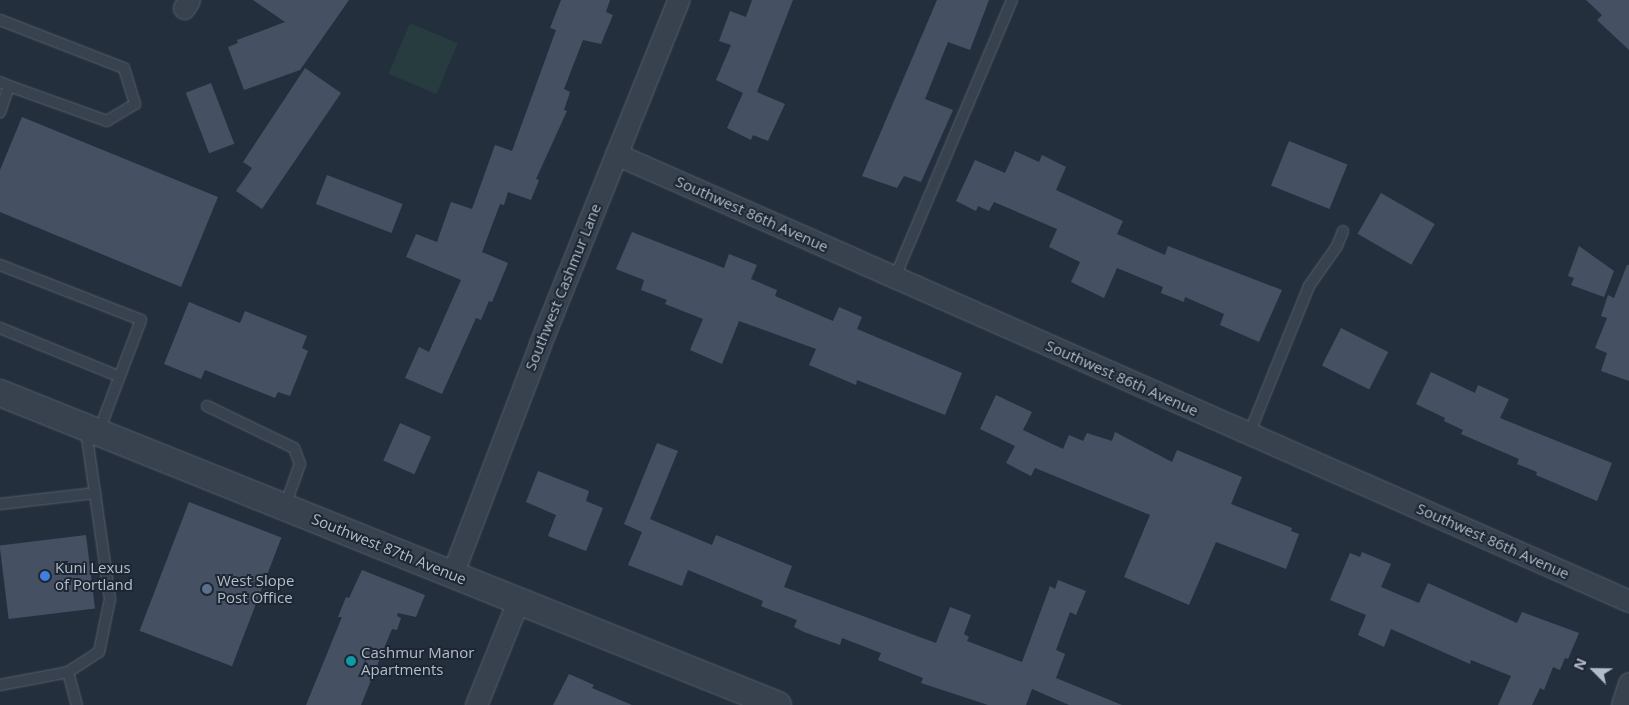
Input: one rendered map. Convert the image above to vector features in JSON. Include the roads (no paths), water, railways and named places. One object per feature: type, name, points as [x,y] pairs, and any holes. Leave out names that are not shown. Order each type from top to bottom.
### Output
[{"type":"street","name":"Southwest Cashmur Lane","points":[[452,575],[678,0]]},
{"type":"street","name":"Southwest 86th Avenue","points":[[616,154],[1629,601]]},
{"type":"street","name":"Southwest 87th Avenue","points":[[0,393],[778,705]]},
{"type":"street","points":[[476,705],[518,601]]},
{"type":"street","points":[[1622,705],[1629,683]]},
{"type":"lane","points":[[894,277],[1012,0]]},
{"type":"lane","points":[[0,20],[124,68],[136,104],[107,121],[4,84],[0,112]]},
{"type":"lane","points":[[1249,434],[1309,286],[1337,246],[1343,231]]},
{"type":"lane","points":[[0,265],[141,320],[118,376],[92,429],[95,493],[110,599],[99,652],[68,672],[0,686]]},
{"type":"lane","points":[[0,328],[118,376]]},
{"type":"lane","points":[[207,406],[294,448],[300,464],[285,506]]},
{"type":"lane","points":[[0,504],[95,493]]},
{"type":"lane","points":[[68,672],[78,705]]},
{"type":"place","name":"Kuni Lexus of Portland","points":[[45,576]]},
{"type":"place","name":"West Slope Post Office","points":[[207,589]]},
{"type":"place","name":"Cashmur Manor Apartments","points":[[351,661]]}]
